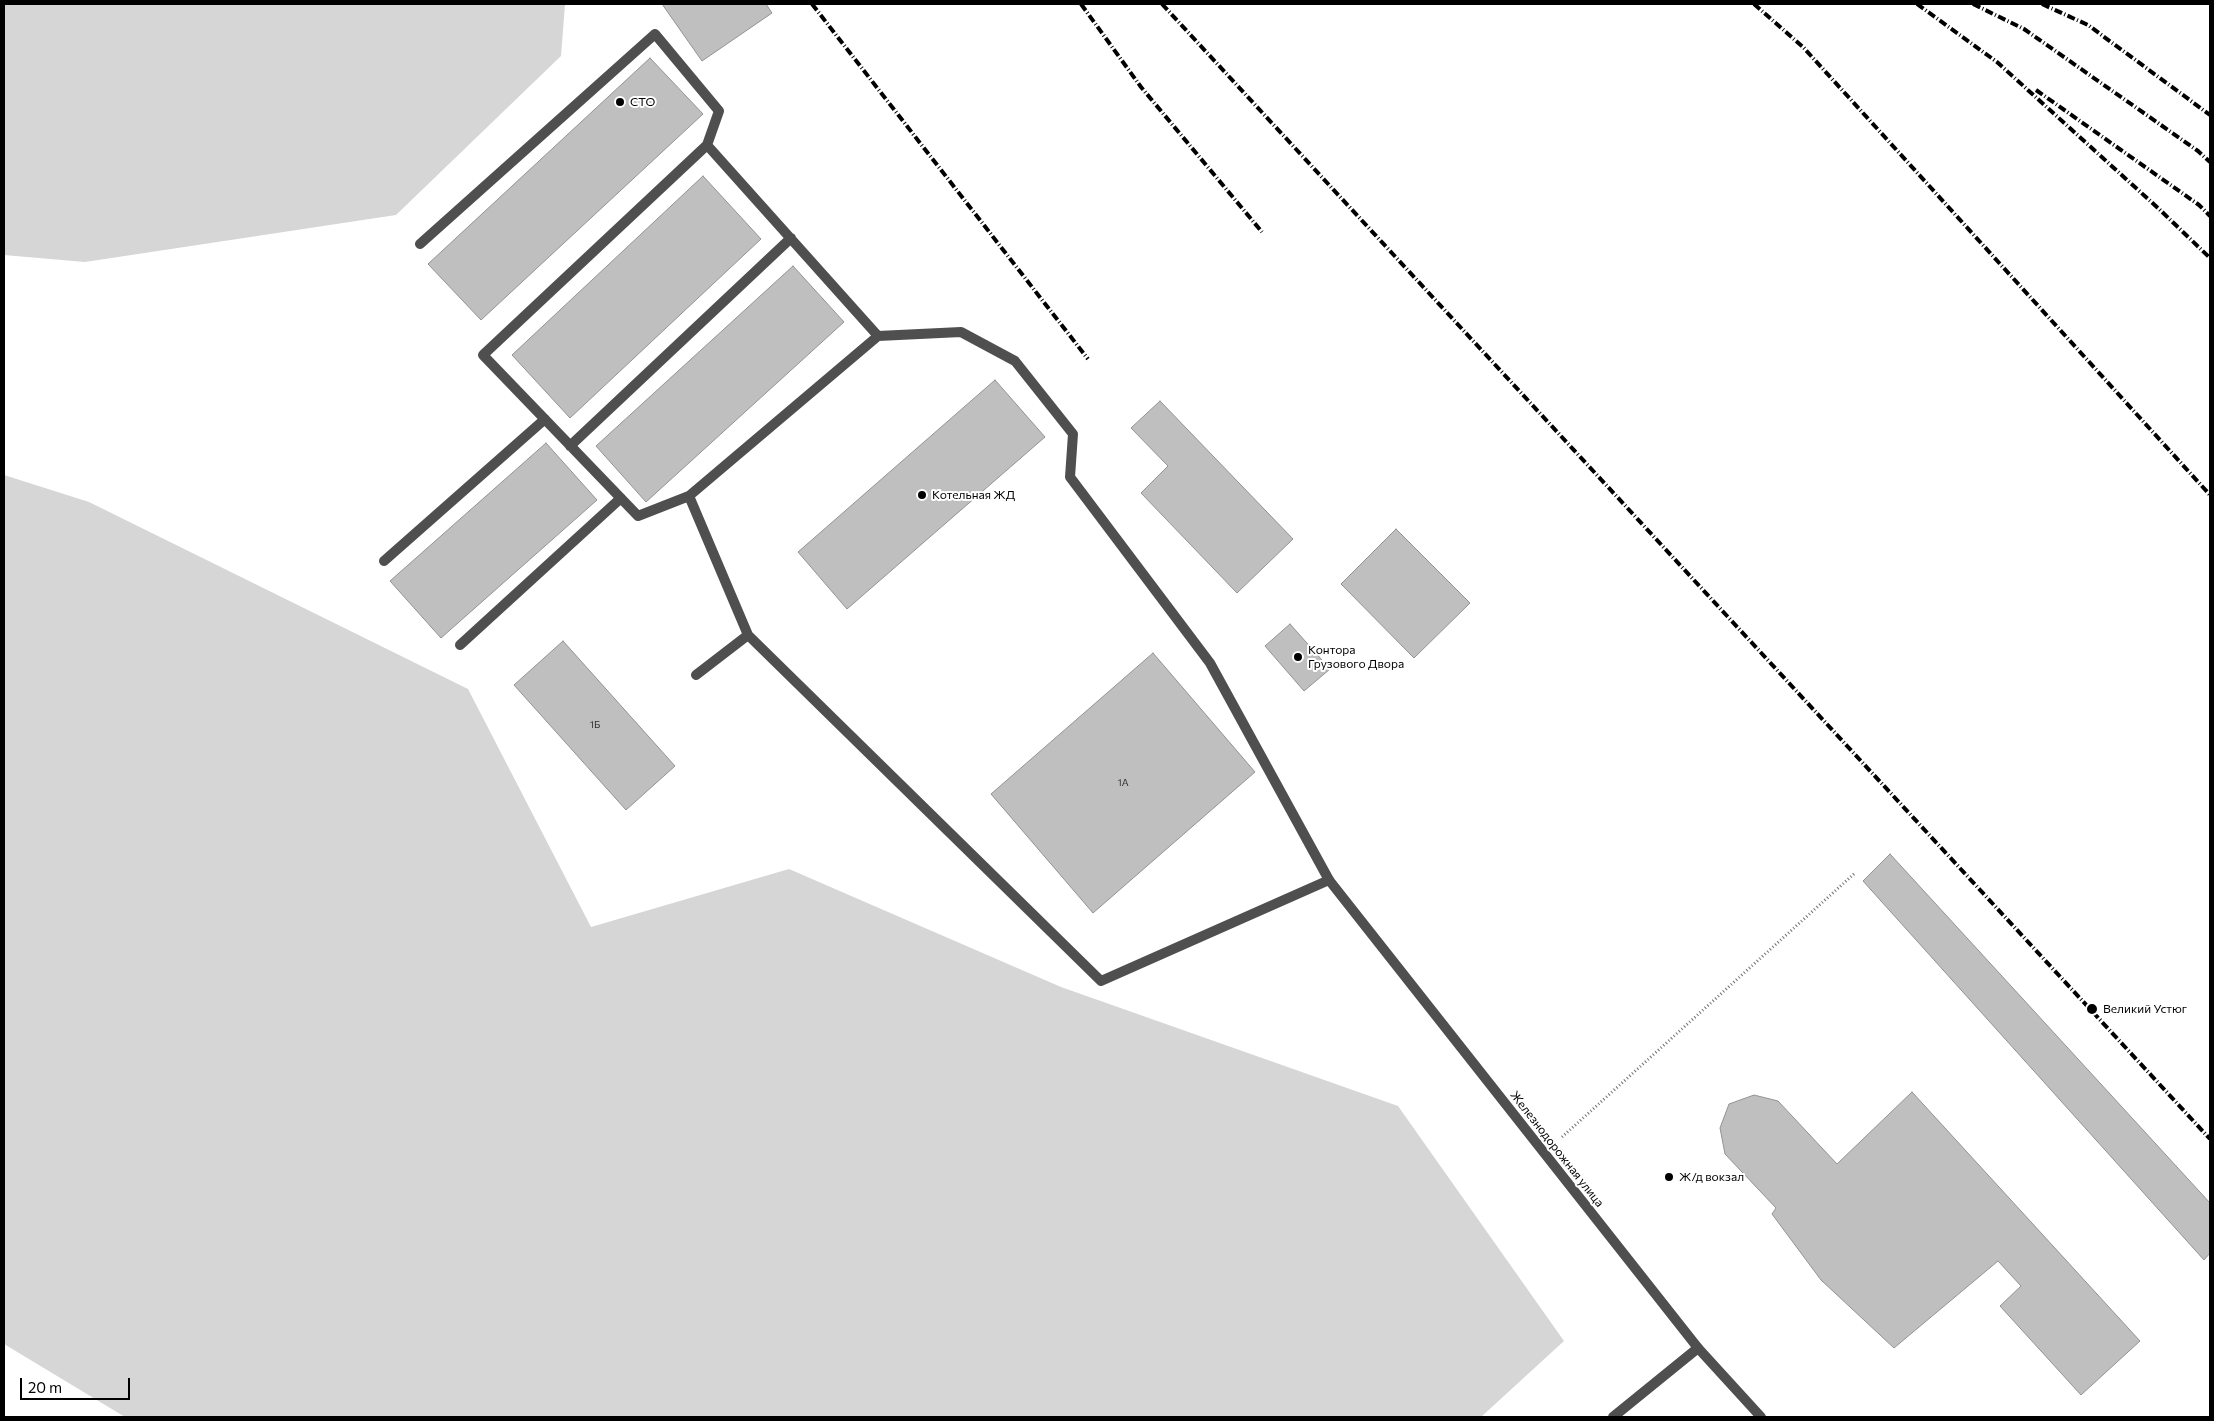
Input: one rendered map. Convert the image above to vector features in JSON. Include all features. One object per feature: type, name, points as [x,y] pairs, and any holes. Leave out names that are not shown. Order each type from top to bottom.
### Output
[{"type":"street","points":[[420,244],[654,34],[719,111],[708,145],[483,355],[638,516],[688,496],[878,336],[708,145]]},
{"type":"street","points":[[570,446],[791,238]]},
{"type":"street","name":"Железнодорожная улица","points":[[878,336],[961,332],[1014,361],[1073,434],[1070,477],[1210,663],[1329,880],[1698,1348],[1761,1417]]},
{"type":"street","points":[[384,561],[545,420]]},
{"type":"street","points":[[688,496],[748,635],[1101,981],[1329,880]]},
{"type":"street","points":[[460,645],[621,498]]},
{"type":"street","points":[[696,675],[748,635]]},
{"type":"street","points":[[1613,1417],[1698,1348]]},
{"type":"path","points":[[1544,1153],[1855,873]]},
{"type":"shaded area","points":[[4,4],[565,4],[561,56],[396,215],[85,262],[4,255]]},
{"type":"shaded area","points":[[4,475],[89,502],[468,689],[591,927],[789,869],[1061,987],[1398,1106],[1564,1341],[1481,1417],[125,1417],[4,1344]]},
{"type":"building","points":[[662,4],[766,4],[772,13],[702,61]]},
{"type":"building","points":[[650,58],[703,114],[481,320],[428,264]]},
{"type":"building","points":[[703,176],[761,239],[570,418],[512,355]]},
{"type":"building","points":[[793,266],[844,322],[646,502],[596,446]]},
{"type":"building","name":"Котельная ЖД","points":[[995,380],[1045,437],[847,609],[798,552]]},
{"type":"building","points":[[1160,401],[1293,539],[1237,593],[1141,493],[1168,466],[1131,428]]},
{"type":"building","points":[[546,443],[597,500],[441,638],[390,581]]},
{"type":"building","points":[[1396,529],[1470,603],[1414,658],[1341,584]]},
{"type":"building","name":"Контора Грузового Двора","points":[[1290,624],[1330,669],[1304,691],[1265,646]]},
{"type":"building","points":[[563,641],[675,766],[626,810],[514,685]]},
{"type":"building","points":[[1153,653],[1255,772],[1093,913],[991,794]]},
{"type":"building","points":[[1890,854],[2210,1203],[2210,1253],[2204,1260],[1863,881]]},
{"type":"building","points":[[1912,1092],[2140,1341],[2081,1395],[2000,1306],[2021,1286],[1998,1261],[1894,1348],[1821,1280],[1772,1214],[1776,1208],[1725,1154],[1720,1128],[1729,1104],[1754,1095],[1778,1101],[1837,1164]]},
{"type":"railway","points":[[812,4],[1088,359]]},
{"type":"railway","points":[[1081,4],[1141,87],[1262,232]]},
{"type":"railway","points":[[1162,4],[2210,1139]]},
{"type":"railway","points":[[1754,4],[1803,47],[2210,495]]},
{"type":"railway","points":[[1917,4],[1997,62],[2158,208],[2210,258]]},
{"type":"railway","points":[[1973,4],[2024,29],[2198,151],[2210,162]]},
{"type":"railway","points":[[2042,4],[2088,25],[2210,115]]},
{"type":"railway","points":[[2036,90],[2199,205],[2210,216]]},
{"type":"place","name":"СТО","points":[[620,102]]},
{"type":"place","name":"Котельная ЖД","points":[[922,495]]},
{"type":"place","name":"Контора Грузового Двора","points":[[1298,657]]},
{"type":"place","name":"Великий Устюг","points":[[2092,1009]]},
{"type":"place","name":"Ж/д вокзал","points":[[1669,1177]]}]
